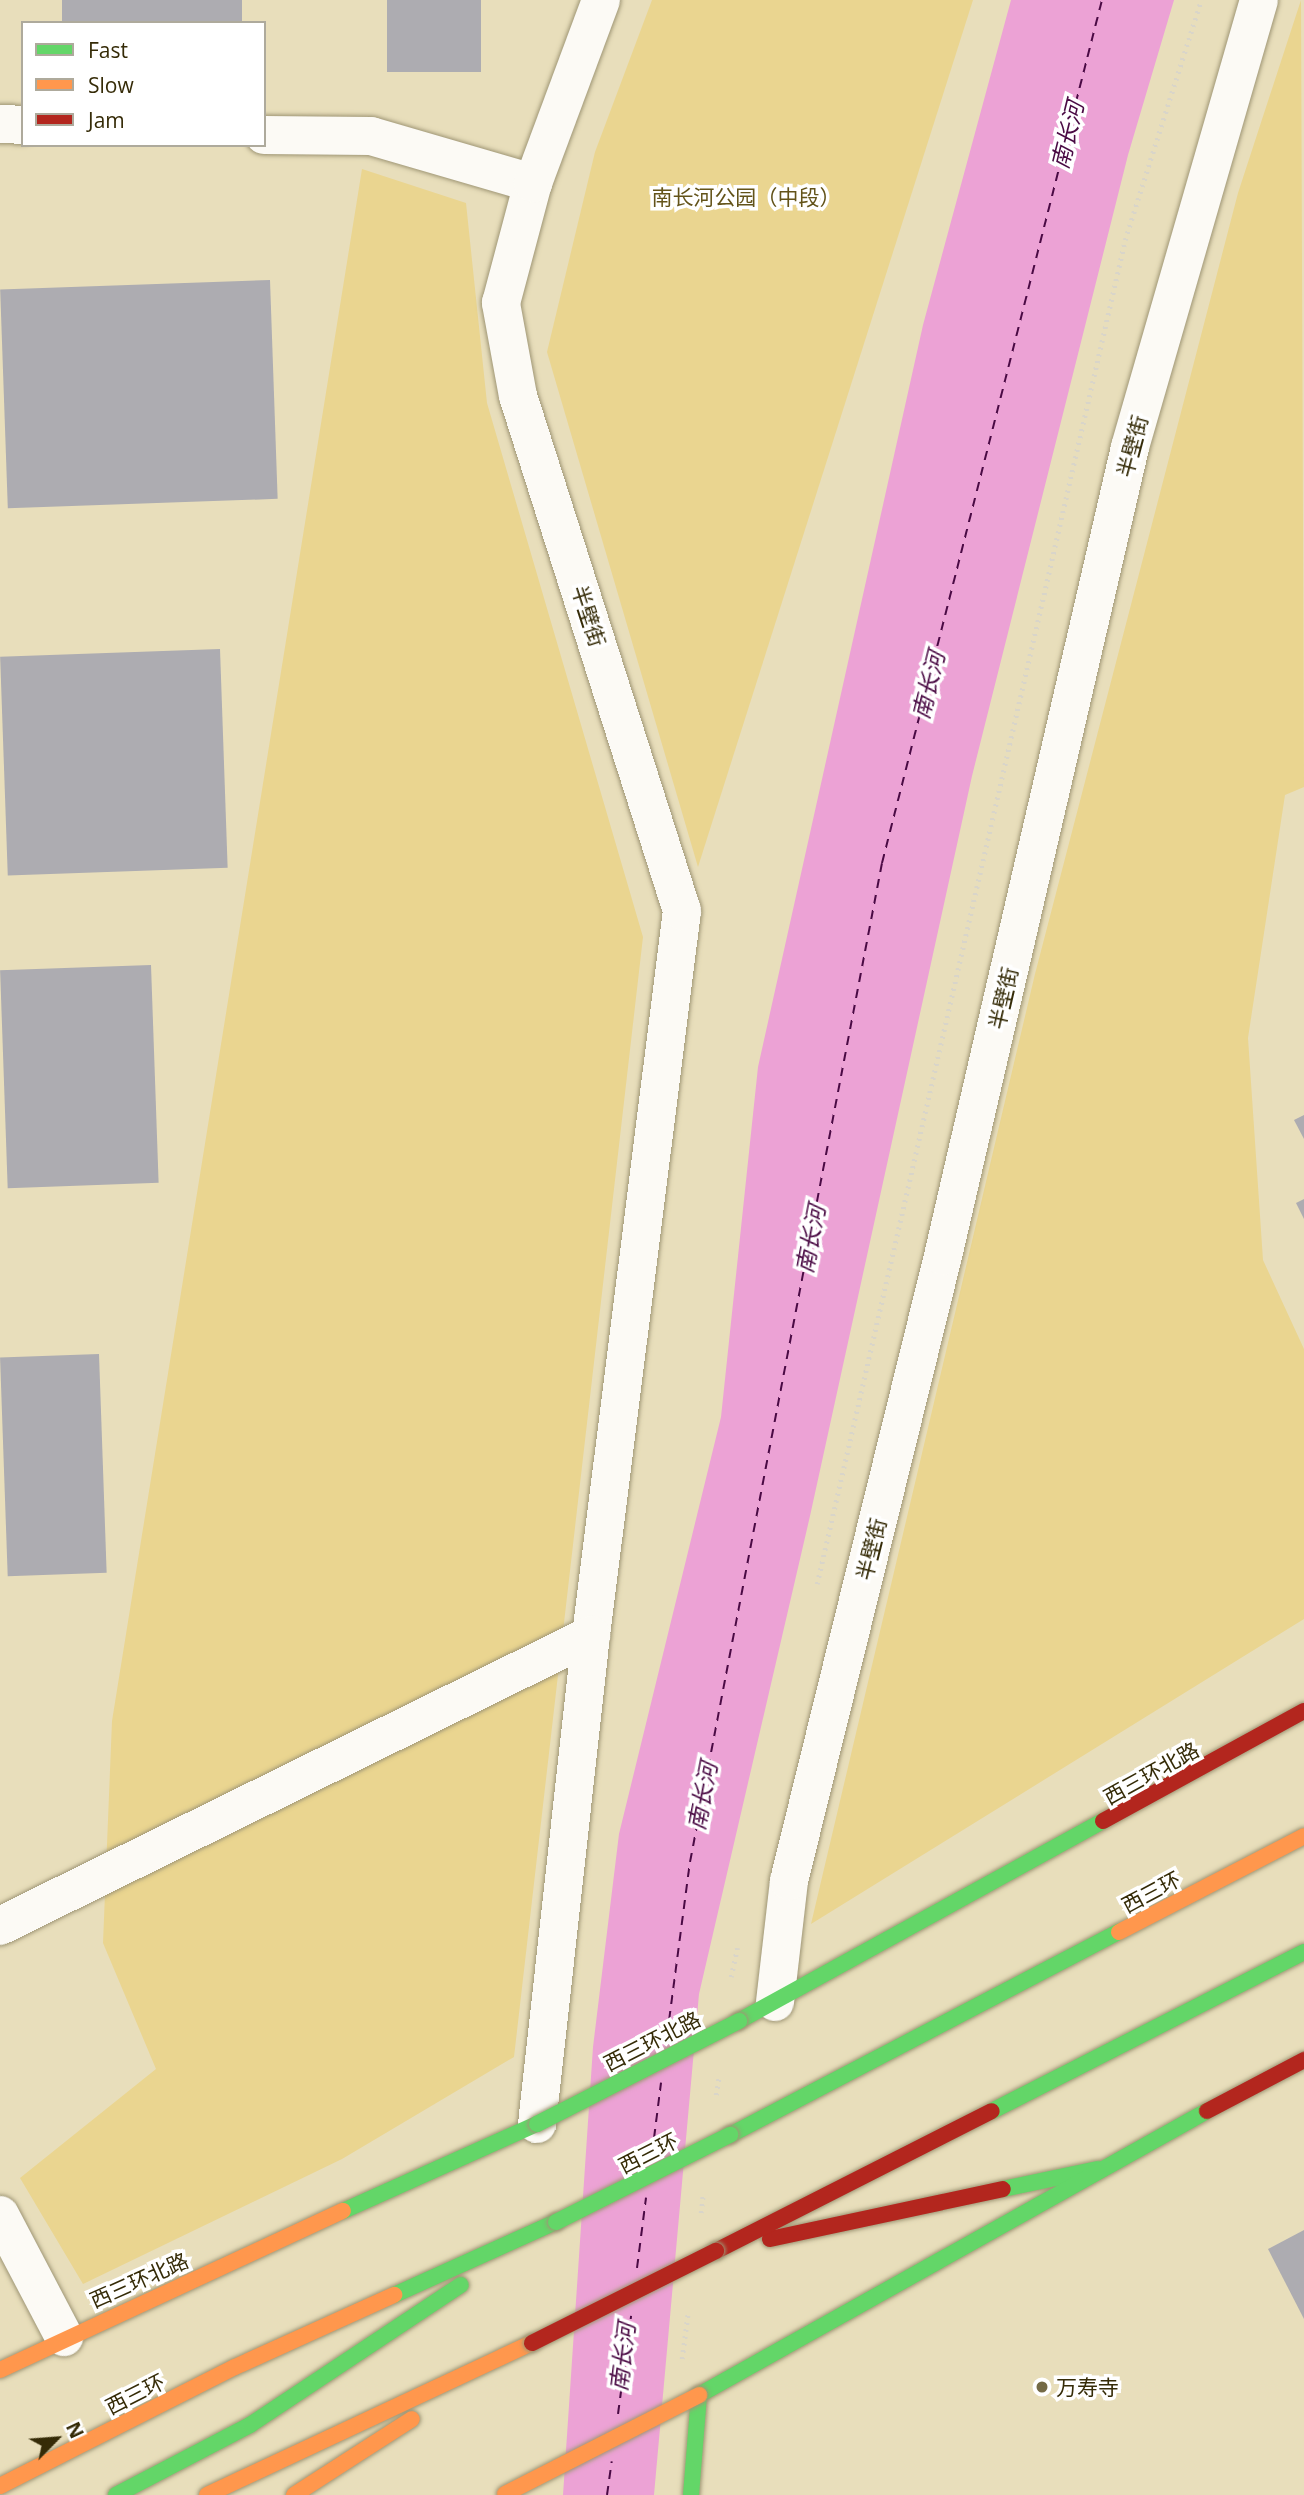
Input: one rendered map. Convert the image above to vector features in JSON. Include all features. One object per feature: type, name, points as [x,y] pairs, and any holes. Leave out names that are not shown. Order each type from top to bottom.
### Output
[{"type":"main road","name":"西三环北路","points":[[0,2370],[64,2337],[537,2124],[775,2002],[1304,1711]]},
{"type":"main road","name":"西三环","points":[[0,2486],[235,2367],[556,2222],[730,2135],[1304,1836]]},
{"type":"main road","points":[[206,2495],[532,2343],[1304,1952]]},
{"type":"main road","points":[[505,2495],[699,2395],[1098,2169],[1304,2060]]},
{"type":"main road","points":[[716,2251],[1098,2169]]},
{"type":"main road","points":[[116,2495],[250,2425],[556,2222]]},
{"type":"main road","points":[[293,2495],[532,2343]]},
{"type":"main road","points":[[691,2495],[699,2395]]},
{"type":"street","name":"半壁街","points":[[537,2124],[592,1635],[681,911],[518,396],[501,303],[533,183],[601,0]]},
{"type":"street","name":"半壁街","points":[[775,2002],[789,1881],[940,1269],[1130,447],[1259,0]]},
{"type":"street","points":[[0,124],[21,125]]},
{"type":"street","points":[[266,135],[370,136],[533,183]]},
{"type":"street","points":[[0,1926],[592,1635]]},
{"type":"street","points":[[0,2215],[64,2337]]},
{"type":"green space","name":"南长河公园（中段）","points":[[652,0],[973,0],[698,867],[547,352],[595,152]]},
{"type":"green space","points":[[1301,0],[1304,787],[1285,795],[1248,1038],[1263,1260],[1304,1349],[1304,1619],[811,1924],[1035,974],[1238,193]]},
{"type":"green space","points":[[362,169],[466,203],[487,403],[643,937],[514,2057],[342,2159],[83,2284],[20,2178],[156,2069],[103,1943],[112,1721]]},
{"type":"water","name":"南长河","points":[[1011,0],[1174,0],[1128,155],[972,776],[810,1516],[699,1994],[654,2495],[563,2495],[593,2047],[619,1834],[721,1417],[758,1067],[923,325]]},
{"type":"building","points":[[62,0],[242,0],[242,21],[62,21]]},
{"type":"building","points":[[387,0],[481,0],[481,72],[387,72]]},
{"type":"building","points":[[270,280],[278,499],[8,508],[0,289]]},
{"type":"building","points":[[220,649],[228,868],[8,876],[0,657]]},
{"type":"building","points":[[151,965],[159,1183],[8,1188],[0,970]]},
{"type":"building","points":[[1304,1115],[1304,1139],[1294,1120]]},
{"type":"building","points":[[1304,1199],[1304,1219],[1296,1203]]},
{"type":"building","points":[[99,1354],[107,1573],[8,1576],[0,1357]]},
{"type":"building","points":[[1304,2230],[1304,2319],[1268,2249]]},
{"type":"ferry route","points":[[667,2036],[690,1862],[882,863],[1102,0]]},
{"type":"ferry route","points":[[652,2154],[661,2083]]},
{"type":"ferry route","points":[[637,2268],[646,2198]]},
{"type":"ferry route","points":[[618,2414],[631,2316]]},
{"type":"ferry route","points":[[607,2495],[612,2461]]},
{"type":"traffic: fast","points":[[739,2021],[1103,1821]]},
{"type":"traffic: fast","points":[[730,2135],[1119,1932]]},
{"type":"traffic: fast","points":[[992,2111],[1304,1952]]},
{"type":"traffic: fast","points":[[537,2124],[739,2021]]},
{"type":"traffic: fast","points":[[691,2495],[699,2395],[1207,2111]]},
{"type":"traffic: fast","points":[[343,2211],[537,2124]]},
{"type":"traffic: fast","points":[[556,2222],[730,2135]]},
{"type":"traffic: fast","points":[[1003,2189],[1098,2169]]},
{"type":"traffic: fast","points":[[394,2295],[556,2222]]},
{"type":"traffic: fast","points":[[116,2495],[250,2425],[461,2285]]},
{"type":"traffic: slow","points":[[1119,1932],[1304,1836]]},
{"type":"traffic: slow","points":[[0,2370],[343,2211]]},
{"type":"traffic: slow","points":[[0,2486],[235,2367],[394,2295]]},
{"type":"traffic: slow","points":[[207,2495],[532,2343]]},
{"type":"traffic: slow","points":[[505,2494],[699,2395]]},
{"type":"traffic: slow","points":[[294,2495],[412,2419]]},
{"type":"traffic: jam","points":[[1103,1821],[1304,1711]]},
{"type":"traffic: jam","points":[[1207,2111],[1304,2060]]},
{"type":"traffic: jam","points":[[716,2251],[992,2111]]},
{"type":"traffic: jam","points":[[770,2239],[1003,2189]]},
{"type":"traffic: jam","points":[[532,2343],[716,2251]]},
{"type":"place","name":"万寿寺","points":[[1042,2387]]}]
